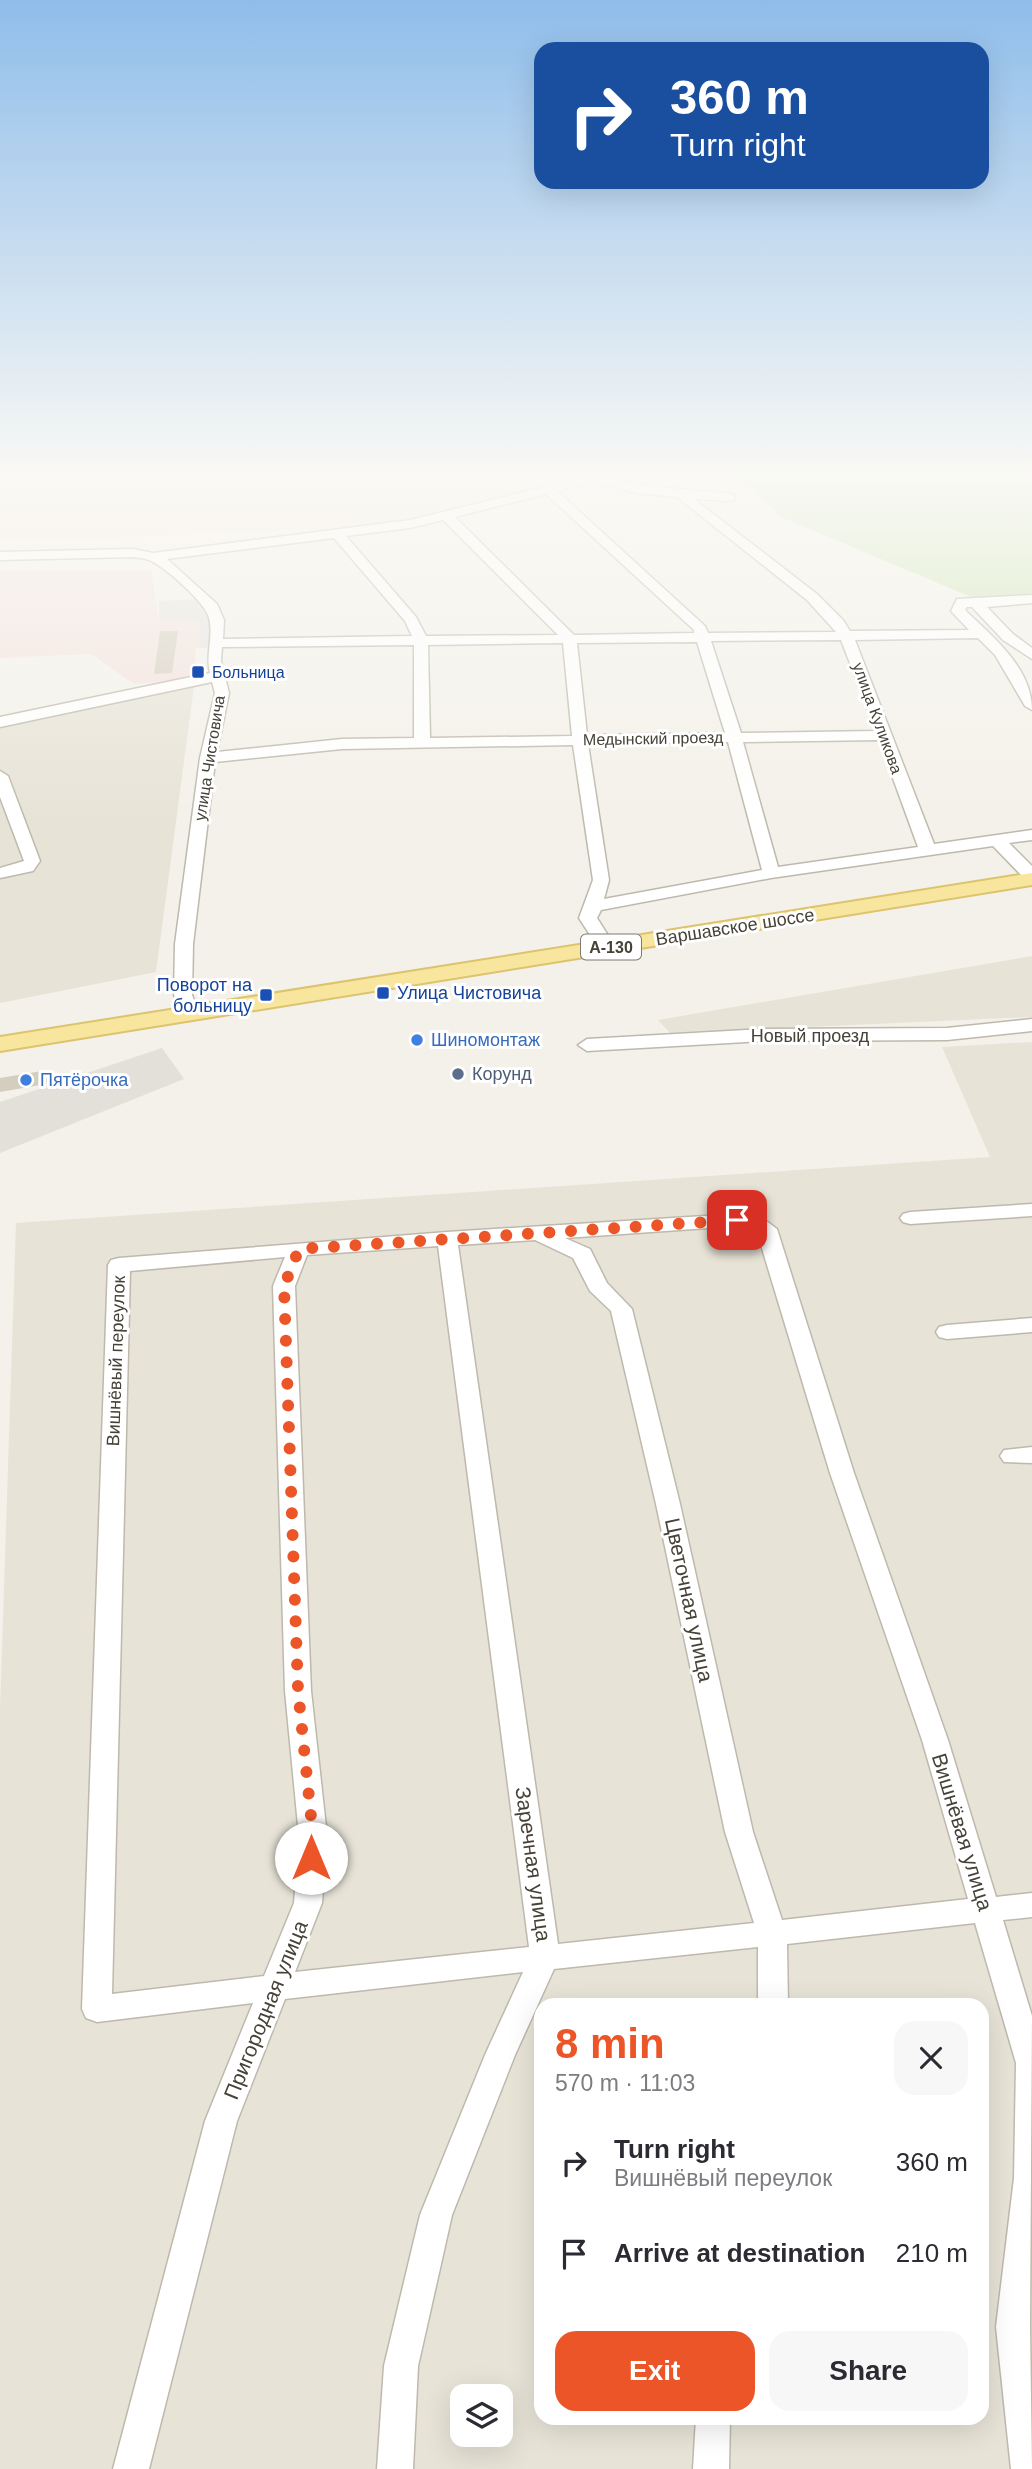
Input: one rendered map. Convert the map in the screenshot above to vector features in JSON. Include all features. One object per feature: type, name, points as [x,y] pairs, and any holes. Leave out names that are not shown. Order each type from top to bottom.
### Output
[{"type":"main road","name":"Варшавское шоссе","points":[[190,1013],[607,948],[1032,877]]},
{"type":"main road","name":"А-130","points":[[0,1044],[190,1013]]},
{"type":"street","name":"улица Чистовича","points":[[190,1013],[183,995],[184,944],[208,758],[222,693],[214,661],[217,620],[212,607],[193,589]]},
{"type":"street","points":[[385,589],[411,620],[421,640],[422,743]]},
{"type":"street","points":[[520,589],[570,639],[580,739],[601,880],[588,918],[607,948]]},
{"type":"street","points":[[658,589],[700,629],[704,637],[771,873]]},
{"type":"street","name":"улица Куликова","points":[[802,589],[845,635],[852,647],[928,851]]},
{"type":"street","points":[[1032,599],[969,603],[958,611],[1001,653],[1032,706]]},
{"type":"street","points":[[969,603],[1030,654]]},
{"type":"street","points":[[216,643],[984,634]]},
{"type":"street","points":[[1001,653],[1030,654]]},
{"type":"street","points":[[0,722],[218,676]]},
{"type":"street","name":"Медынский проезд","points":[[208,758],[342,744],[884,735]]},
{"type":"street","points":[[0,776],[32,861],[27,867],[0,873]]},
{"type":"street","points":[[594,906],[771,873],[1032,835]]},
{"type":"street","points":[[998,841],[1032,877]]},
{"type":"street","name":"Новый проезд","points":[[587,1045],[766,1035],[947,1034],[1032,1025]]},
{"type":"street","points":[[990,1040],[1032,1037]]},
{"type":"street","points":[[910,1218],[1032,1210]]},
{"type":"street","name":"Вишнёвый переулок","points":[[276,1987],[97,2010],[119,1265],[447,1238],[754,1221]]},
{"type":"street","name":"Вишнёвая улица","points":[[754,1221],[767,1229],[842,1473],[935,1740],[1031,2063],[1030,2178],[1013,2327],[1029,2469]]},
{"type":"street","name":"Цветочная улица","points":[[538,1233],[582,1254],[598,1286],[621,1309],[668,1504],[739,1832],[772,1934],[773,1998]]},
{"type":"street","name":"Заречная улица","points":[[395,2469],[401,2366],[436,2215],[500,2055],[545,1957],[447,1238]]},
{"type":"street","name":"Пригородная улица","points":[[131,2469],[221,2121],[308,1903],[313,1836],[298,1690],[284,1286],[299,1249]]},
{"type":"street","points":[[947,1332],[1032,1325]]},
{"type":"street","points":[[276,1987],[1032,1905]]},
{"type":"street","points":[[711,2469],[713,2425]]},
{"type":"shaded area","points":[[0,589],[154,589],[159,622],[199,621],[201,648],[196,648],[194,677],[184,681],[134,684],[91,654],[0,658]]},
{"type":"shaded area","points":[[195,599],[208,608],[213,620],[212,647],[201,648],[199,621],[159,622],[159,601]]},
{"type":"shaded area","points":[[194,686],[156,972],[0,1003],[0,724]]},
{"type":"shaded area","points":[[1032,956],[1032,1017],[670,1033],[658,1020]]},
{"type":"shaded area","points":[[1032,1042],[1032,2469],[0,2469],[0,1711],[16,1223],[990,1157],[942,1047]]},
{"type":"shaded area","points":[[162,1048],[184,1079],[0,1153],[0,1102]]},
{"type":"green space","points":[[953,589],[1032,589],[1032,593],[983,602]]},
{"type":"building","points":[[160,631],[178,631],[172,673],[154,674]]},
{"type":"building","name":"Пятёрочка","points":[[48,1070],[52,1083],[0,1092],[0,1078]]},
{"type":"place","name":"Больница","points":[[198,672]]},
{"type":"place","name":"Улица Чистовича","points":[[383,993]]},
{"type":"place","name":"Поворот на больницу","points":[[266,995]]},
{"type":"place","name":"Шиномонтаж","points":[[417,1040]]},
{"type":"place","name":"Корунд","points":[[458,1074]]},
{"type":"place","name":"Пятёрочка","points":[[26,1080]]},
{"type":"route","points":[[311,1858],[313,1836],[298,1690],[284,1286],[299,1249],[737,1220]]}]
